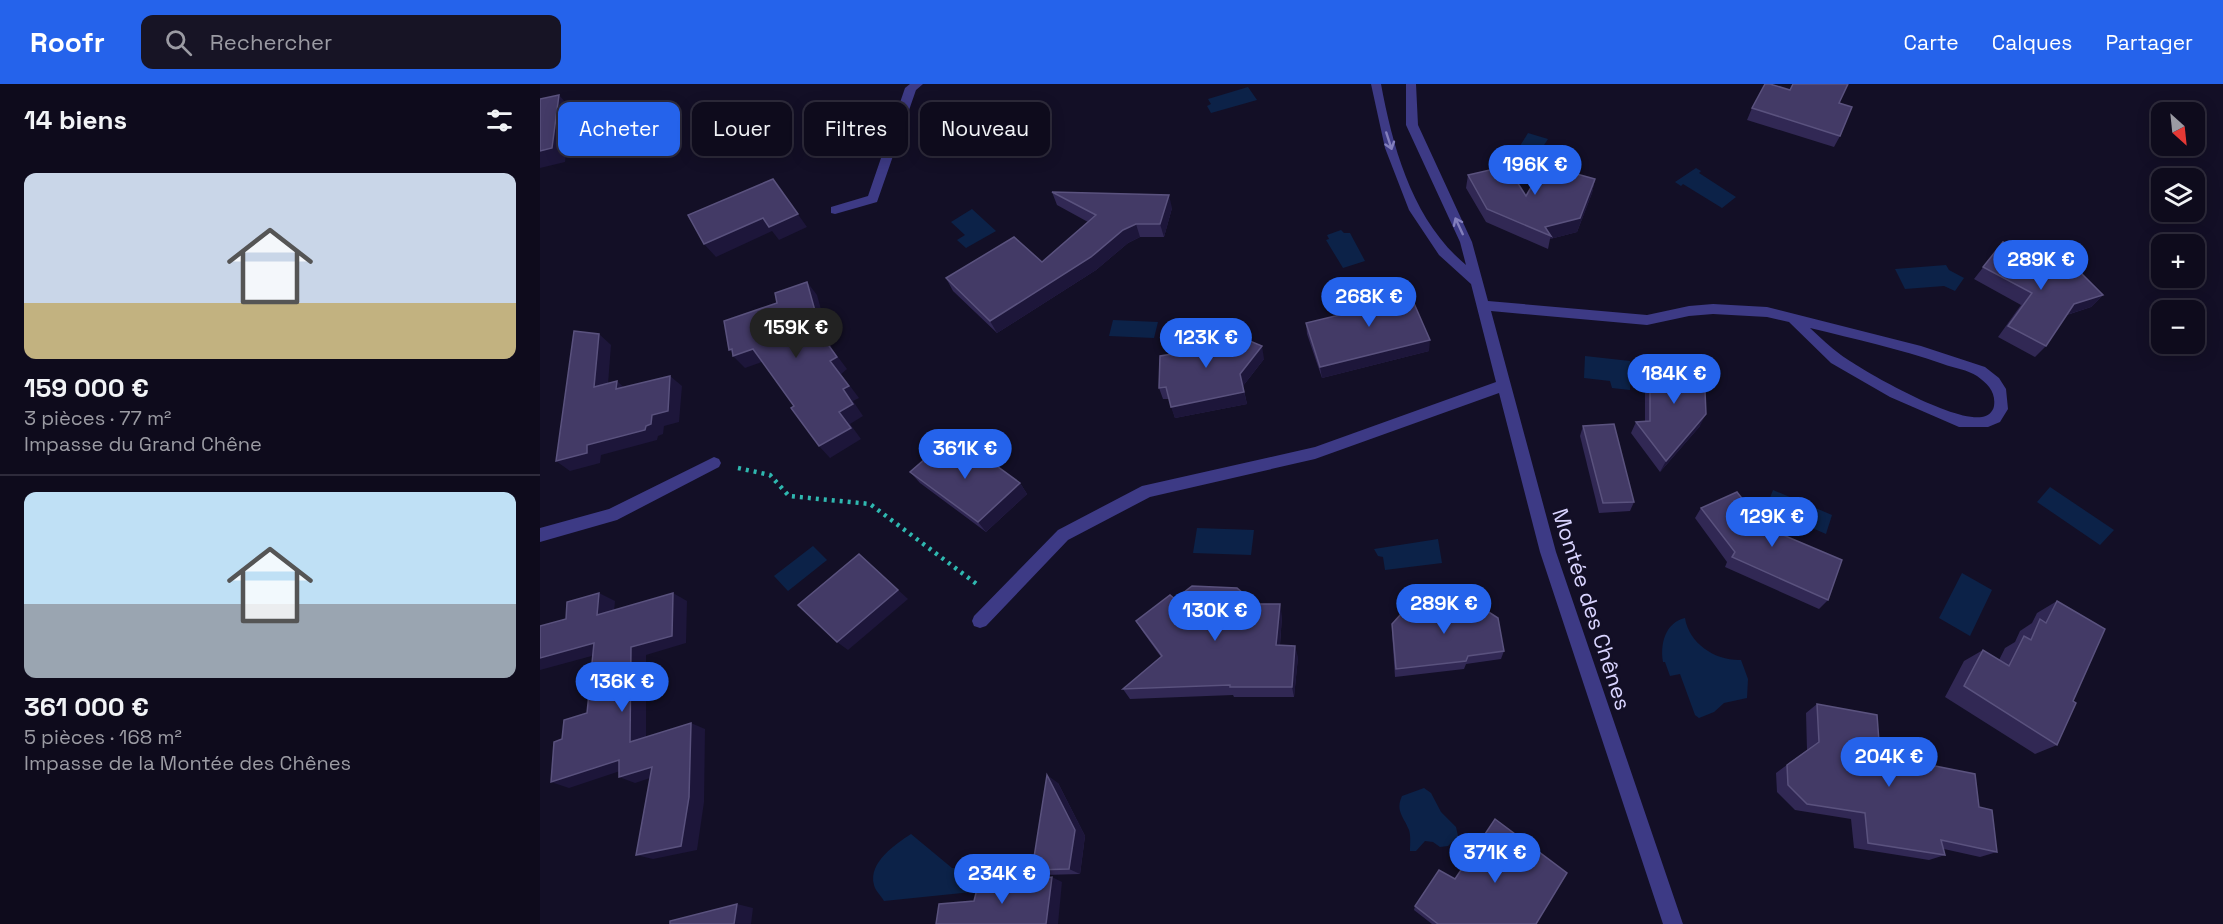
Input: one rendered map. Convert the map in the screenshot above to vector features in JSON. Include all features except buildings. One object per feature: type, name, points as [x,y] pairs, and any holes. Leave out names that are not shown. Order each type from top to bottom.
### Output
[{"type":"street","points":[[835,210],[873,199],[911,88],[918,84]]},
{"type":"street","points":[[1376,84],[1380,115],[1408,200],[1440,248],[1477,282]]},
{"type":"street","name":"Montée des Chênes","points":[[1411,84],[1413,125],[1466,242],[1548,552],[1673,924]]},
{"type":"street","points":[[1481,305],[1647,321],[1669,318],[1689,311],[1713,309],[1767,312],[1793,318],[1921,351],[1980,371],[1994,382],[2001,393],[2001,409],[1995,418],[1983,423],[1964,423],[1934,411],[1895,393],[1836,359],[1793,318]]},
{"type":"street","points":[[980,621],[1063,535],[1147,491],[1315,453],[1503,386]]},
{"type":"street","points":[[540,535],[612,515],[714,463]]},
{"type":"path","points":[[714,463],[770,475],[789,496],[870,504],[981,588],[980,621]]},
{"type":"water","points":[[1248,87],[1257,100],[1211,113],[1207,106],[1211,104],[1208,99]]},
{"type":"water","points":[[1528,133],[1548,139],[1527,171],[1508,165]]},
{"type":"water","points":[[1696,168],[1701,171],[1699,173],[1736,197],[1722,208],[1683,184],[1681,186],[1675,182]]},
{"type":"water","points":[[972,209],[996,231],[966,248],[957,240],[965,235],[951,222]]},
{"type":"water","points":[[1341,230],[1344,233],[1350,233],[1365,261],[1343,268],[1326,240],[1329,239],[1327,235]]},
{"type":"water","points":[[1946,265],[1949,270],[1964,278],[1955,291],[1944,286],[1905,289],[1895,269]]},
{"type":"water","points":[[1113,320],[1158,322],[1154,338],[1109,336]]},
{"type":"water","points":[[1585,356],[1630,361],[1630,390],[1612,388],[1610,381],[1584,378]]},
{"type":"water","points":[[2050,487],[2114,530],[2100,545],[2037,502]]},
{"type":"water","points":[[1773,490],[1832,515],[1826,534],[1766,508]]},
{"type":"water","points":[[1197,528],[1254,530],[1251,555],[1193,553]]},
{"type":"water","points":[[1438,539],[1442,563],[1385,570],[1383,557],[1378,556],[1374,549]]},
{"type":"water","points":[[813,546],[827,560],[788,591],[774,576]]},
{"type":"water","points":[[1962,573],[1992,590],[1970,636],[1939,618]]},
{"type":"water","points":[[1685,618],[1692,636],[1705,649],[1722,658],[1741,660],[1748,679],[1747,698],[1724,703],[1714,712],[1699,718],[1695,715],[1680,674],[1670,676],[1662,655],[1663,641],[1668,629]]},
{"type":"water","points":[[1424,788],[1431,793],[1441,812],[1456,827],[1458,836],[1448,846],[1440,847],[1433,842],[1425,841],[1416,851],[1410,851],[1410,832],[1400,810],[1400,801],[1402,796]]},
{"type":"water","points":[[911,834],[952,868],[973,867],[972,892],[884,901],[874,885],[875,869],[885,855]]}]
